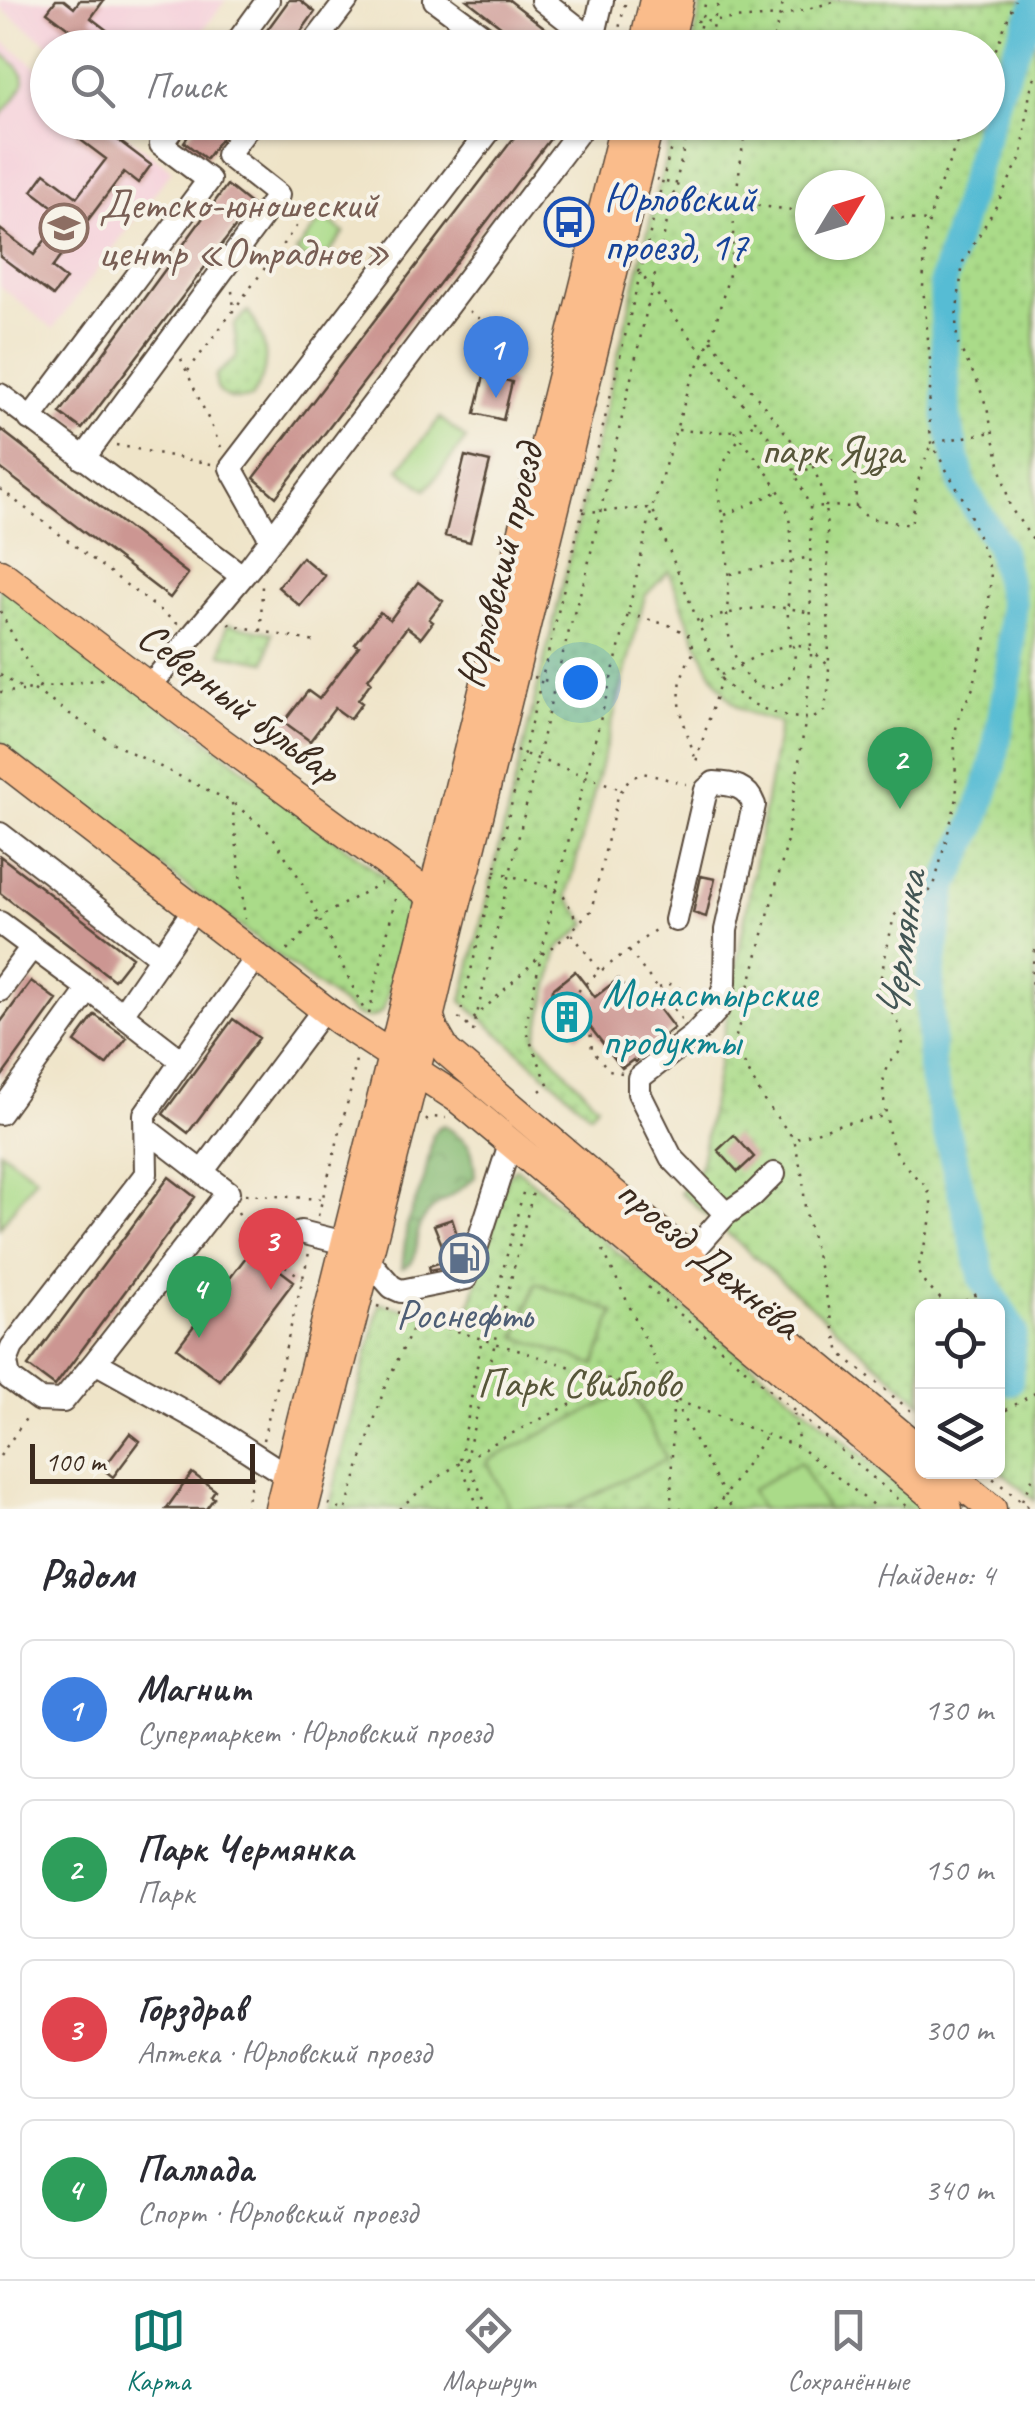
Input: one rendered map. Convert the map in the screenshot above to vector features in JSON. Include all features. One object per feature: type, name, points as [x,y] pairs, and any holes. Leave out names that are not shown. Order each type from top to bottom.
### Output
[{"type":"main road","points":[[647,30],[654,0]]},
{"type":"main road","name":"Юрловский проезд","points":[[279,1509],[307,1495],[356,1251],[442,904],[613,140]]},
{"type":"main road","name":"Юрловский проезд","points":[[403,1064],[430,1016],[442,904],[472,848],[646,140]]},
{"type":"main road","name":"Северный бульвар","points":[[0,573],[442,904]]},
{"type":"main road","points":[[0,759],[324,1009],[403,1064]]},
{"type":"main road","name":"проезд Дежнёва","points":[[430,1016],[446,1051],[915,1446]]},
{"type":"main road","name":"проезд Дежнёва","points":[[403,1064],[442,1087],[948,1509]]},
{"type":"main road","points":[[955,1479],[992,1509]]},
{"type":"lane","points":[[246,30],[268,0]]},
{"type":"lane","points":[[324,30],[346,0]]},
{"type":"lane","points":[[436,0],[476,30]]},
{"type":"lane","points":[[542,0],[583,30]]},
{"type":"lane","points":[[602,0],[603,30]]},
{"type":"lane","points":[[164,140],[161,144],[209,180]]},
{"type":"lane","points":[[30,419],[239,140]]},
{"type":"lane","points":[[272,539],[231,468],[482,140]]},
{"type":"lane","points":[[149,687],[272,539],[572,140]]},
{"type":"lane","points":[[90,450],[278,194],[227,156]]},
{"type":"lane","points":[[0,395],[30,419],[90,450],[247,571]]},
{"type":"lane","points":[[676,920],[706,790],[714,783],[734,784],[750,795],[754,805],[726,930],[725,983],[718,1009],[639,1078],[639,1093],[671,1157],[726,1214]]},
{"type":"lane","points":[[0,834],[160,957]]},
{"type":"lane","points":[[122,1014],[195,908]]},
{"type":"lane","points":[[0,922],[182,1061]]},
{"type":"lane","points":[[0,990],[32,946]]},
{"type":"lane","points":[[146,1129],[228,1192],[63,1402],[39,1400],[9,1378],[6,1362],[12,1347],[146,1174],[145,1114],[259,957]]},
{"type":"lane","points":[[0,1113],[89,989]]},
{"type":"lane","points":[[202,1172],[324,1009]]},
{"type":"lane","points":[[301,1232],[356,1251],[401,1291],[466,1278],[510,1144]]},
{"type":"lane","points":[[688,1257],[726,1214],[774,1174]]},
{"type":"lane","points":[[95,1362],[210,1426],[307,1495]]},
{"type":"path","points":[[611,30],[626,0]]},
{"type":"path","points":[[699,30],[706,0]]},
{"type":"path","points":[[712,30],[719,0]]},
{"type":"path","points":[[777,30],[784,0]]},
{"type":"path","points":[[684,11],[701,21],[781,16],[841,0]]},
{"type":"path","points":[[1003,30],[1015,0]]},
{"type":"path","points":[[1035,77],[1022,156],[963,262],[956,318],[957,342],[987,408],[1010,507],[1035,544]]},
{"type":"path","points":[[459,1020],[673,140]]},
{"type":"path","points":[[473,1032],[570,622],[586,578],[686,140]]},
{"type":"path","points":[[540,1090],[548,1084],[525,1029],[556,889],[652,508],[731,267],[744,140]]},
{"type":"path","points":[[810,507],[856,507],[868,518],[910,525],[931,443],[931,372],[923,287],[926,233],[958,140]]},
{"type":"path","points":[[655,178],[735,203],[795,210]]},
{"type":"path","points":[[885,217],[928,220]]},
{"type":"path","points":[[187,372],[298,224]]},
{"type":"path","points":[[634,266],[796,474],[810,507],[810,650],[805,719],[785,851],[734,1044],[764,1101],[794,1139],[805,1209],[840,1353],[915,1414]]},
{"type":"path","points":[[452,300],[529,353]]},
{"type":"path","points":[[172,339],[231,468]]},
{"type":"path","points":[[652,508],[720,678],[739,697],[757,707],[811,720],[824,710],[829,666],[822,486],[813,467],[710,339]]},
{"type":"path","points":[[676,430],[717,433],[757,422]]},
{"type":"path","points":[[735,431],[740,438],[778,492],[786,506],[792,561],[788,622],[794,668],[788,680],[776,687],[760,687],[747,678],[728,630],[729,574],[718,488],[724,463],[740,438]]},
{"type":"path","points":[[931,443],[992,432]]},
{"type":"path","points":[[931,443],[966,504],[991,572],[987,633],[973,688],[956,726],[957,798],[934,886],[894,916],[879,985],[888,1011],[900,1026],[904,1044],[886,1068],[884,1080],[890,1140],[910,1172],[925,1184],[931,1200],[932,1212],[918,1272],[924,1284],[940,1299]]},
{"type":"path","points":[[90,450],[231,468]]},
{"type":"path","points":[[796,474],[830,459],[855,468],[856,507]]},
{"type":"path","points":[[0,489],[200,628],[261,631],[315,642]]},
{"type":"path","points":[[724,516],[778,492]]},
{"type":"path","points":[[573,512],[652,508]]},
{"type":"path","points":[[729,574],[810,558]]},
{"type":"path","points":[[247,571],[264,586],[261,631]]},
{"type":"path","points":[[698,622],[758,608],[789,606],[810,614]]},
{"type":"path","points":[[0,612],[41,689]]},
{"type":"path","points":[[628,614],[672,626],[688,635],[694,652],[680,676],[678,700],[706,790]]},
{"type":"path","points":[[696,762],[720,678],[768,652],[794,645],[804,646],[829,666]]},
{"type":"path","points":[[0,675],[25,690]]},
{"type":"path","points":[[533,677],[606,700]]},
{"type":"path","points":[[0,692],[103,679]]},
{"type":"path","points":[[34,690],[118,746],[232,802],[271,834],[320,917],[368,1018],[398,889]]},
{"type":"path","points":[[514,750],[622,790]]},
{"type":"path","points":[[466,1026],[592,911],[618,796],[629,779],[643,773],[706,790]]},
{"type":"path","points":[[232,802],[259,957],[386,880]]},
{"type":"path","points":[[484,868],[556,889],[578,923]]},
{"type":"path","points":[[639,1078],[609,1070],[601,1062],[592,1050],[590,1030],[573,999],[600,971],[654,930],[676,920]]},
{"type":"path","points":[[571,933],[600,971]]},
{"type":"path","points":[[628,950],[658,989],[700,1028]]},
{"type":"path","points":[[1035,950],[1031,977],[1035,1016]]},
{"type":"path","points":[[658,989],[671,984],[679,988],[700,1028]]},
{"type":"path","points":[[794,1139],[887,1115]]},
{"type":"path","points":[[430,1117],[454,1122]]},
{"type":"path","points":[[479,1509],[460,1462],[477,1362],[526,1184],[544,1199]]},
{"type":"path","points":[[488,1509],[466,1458],[533,1190]]},
{"type":"path","points":[[303,1279],[252,1242],[228,1192],[323,1199]]},
{"type":"path","points":[[615,1260],[602,1248],[732,1509]]},
{"type":"path","points":[[642,1282],[910,1509]]},
{"type":"path","points":[[968,1299],[977,1294]]},
{"type":"path","points":[[376,1306],[674,1398],[799,1447],[878,1509]]},
{"type":"path","points":[[346,1509],[385,1386],[417,1320]]},
{"type":"path","points":[[399,1509],[466,1458],[618,1382]]},
{"type":"path","points":[[1005,1409],[1035,1393]]},
{"type":"path","points":[[671,1509],[674,1398]]},
{"type":"path","points":[[0,1456],[39,1400]]},
{"type":"path","points":[[794,1411],[799,1447]]},
{"type":"path","points":[[715,1509],[767,1435]]},
{"type":"path","points":[[1021,1501],[1035,1473]]},
{"type":"path","points":[[994,1479],[1031,1509]]},
{"type":"path","points":[[307,1495],[340,1509]]},
{"type":"shaded area","points":[[0,0],[226,0],[204,30],[30,30],[0,8]]},
{"type":"shaded area","name":"Детско-юношеский центр «Отрадное»","points":[[0,39],[30,62],[30,140],[132,140],[172,170],[53,329],[0,286]]},
{"type":"green space","name":"парк Яуза","points":[[703,0],[1035,0],[1035,1501],[1005,1474],[1005,1299],[915,1299],[915,1397],[680,1192],[700,1168],[780,723],[743,710],[720,685],[699,647],[669,571],[645,596],[567,896],[587,924],[558,949],[536,1039],[597,1105],[590,1114],[462,1001],[670,140],[1005,140],[1005,30],[696,30]]},
{"type":"green space","points":[[0,52],[20,69],[24,83],[0,117]]},
{"type":"green space","points":[[323,217],[344,233],[317,268],[296,252]]},
{"type":"green space","points":[[248,311],[264,344],[263,376],[251,398],[231,398],[218,389],[216,375],[236,358],[234,325]]},
{"type":"green space","points":[[440,418],[466,439],[426,490],[399,469]]},
{"type":"green space","points":[[0,580],[406,894],[413,910],[380,1013],[370,1017],[355,1014],[0,744]]},
{"type":"green space","points":[[227,624],[272,633],[266,662],[221,654]]},
{"type":"green space","points":[[444,1125],[469,1146],[475,1177],[425,1218],[418,1232],[415,1256],[402,1268],[407,1223],[424,1180],[433,1135]]},
{"type":"green space","points":[[0,1150],[36,1177],[0,1227]]},
{"type":"green space","name":"Парк Свиблово","points":[[516,1168],[927,1509],[329,1509],[380,1303],[465,1324],[507,1177]]},
{"type":"green space","points":[[536,1283],[614,1312],[595,1365],[517,1337]]},
{"type":"green space","points":[[632,1390],[666,1459],[565,1509],[511,1509],[487,1461]]},
{"type":"green space","points":[[800,1462],[826,1509],[761,1509],[751,1490]]},
{"type":"building","points":[[56,0],[64,0],[74,8],[80,0],[104,0],[91,18],[107,30],[71,30],[47,12]]},
{"type":"building","points":[[289,0],[300,0],[315,12],[302,30],[267,30]]},
{"type":"building","points":[[467,0],[509,0],[548,30],[506,30]]},
{"type":"building","points":[[81,140],[118,140],[151,165],[138,183],[124,172],[52,268],[66,279],[53,296],[0,256],[0,229],[34,255],[64,215],[32,191],[45,173],[77,197],[106,159]]},
{"type":"building","points":[[185,140],[220,140],[206,159]]},
{"type":"building","points":[[512,140],[549,140],[276,497],[254,478]]},
{"type":"building","points":[[227,185],[252,205],[82,429],[60,413]]},
{"type":"building","points":[[488,359],[509,364],[505,380],[512,382],[503,420],[475,413]]},
{"type":"building","points":[[0,429],[188,574],[170,598],[0,468]]},
{"type":"building","points":[[465,456],[490,462],[470,542],[445,536]]},
{"type":"building","points":[[302,557],[325,576],[300,606],[278,587]]},
{"type":"building","points":[[418,582],[443,601],[429,619],[433,622],[421,638],[407,627],[368,679],[371,682],[358,700],[362,703],[350,719],[335,708],[310,741],[284,722],[308,691],[319,699],[380,612],[390,620]]},
{"type":"building","points":[[0,856],[132,957],[114,980],[0,893]]},
{"type":"building","points":[[701,876],[715,879],[706,917],[693,913]]},
{"type":"building","points":[[575,971],[595,997],[618,979],[639,1007],[651,998],[674,1028],[635,1062],[622,1068],[590,1027],[576,1037],[550,1002],[553,989]]},
{"type":"building","points":[[31,981],[57,1000],[0,1079],[0,1023]]},
{"type":"building","points":[[95,1015],[127,1038],[106,1065],[75,1042]]},
{"type":"building","points":[[233,1019],[259,1038],[188,1133],[163,1114]]},
{"type":"building","points":[[734,1135],[754,1157],[738,1172],[718,1150]]},
{"type":"building","points":[[169,1177],[195,1197],[55,1386],[28,1366]]},
{"type":"building","points":[[452,1219],[461,1256],[455,1265],[430,1270],[429,1266],[448,1260],[434,1225]]},
{"type":"building","points":[[252,1249],[294,1281],[219,1380],[177,1348]]},
{"type":"building","points":[[130,1433],[140,1441],[113,1477],[103,1469]]},
{"type":"building","points":[[192,1473],[215,1490],[211,1496],[214,1498],[206,1509],[166,1509]]},
{"type":"waterway","name":"Чермянка","points":[[1005,74],[1035,6]]},
{"type":"waterway","name":"Чермянка","points":[[984,140],[943,282],[947,418],[963,487],[999,546],[1012,603],[1010,668],[993,765],[975,822],[944,888],[930,980],[931,1069],[983,1279],[1013,1330],[1009,1381]]},
{"type":"place","name":"Юрловский проезд, 17","points":[[569,222]]},
{"type":"place","name":"Детско-юношеский центр «Отрадное»","points":[[64,228]]},
{"type":"place","name":"Магнит","points":[[496,398]]},
{"type":"place","name":"Парк Чермянка","points":[[900,809]]},
{"type":"place","name":"Монастырские продукты","points":[[567,1017]]},
{"type":"place","name":"Роснефть","points":[[464,1258]]},
{"type":"place","name":"Горздрав","points":[[271,1290]]},
{"type":"place","name":"Паллада","points":[[199,1338]]}]
